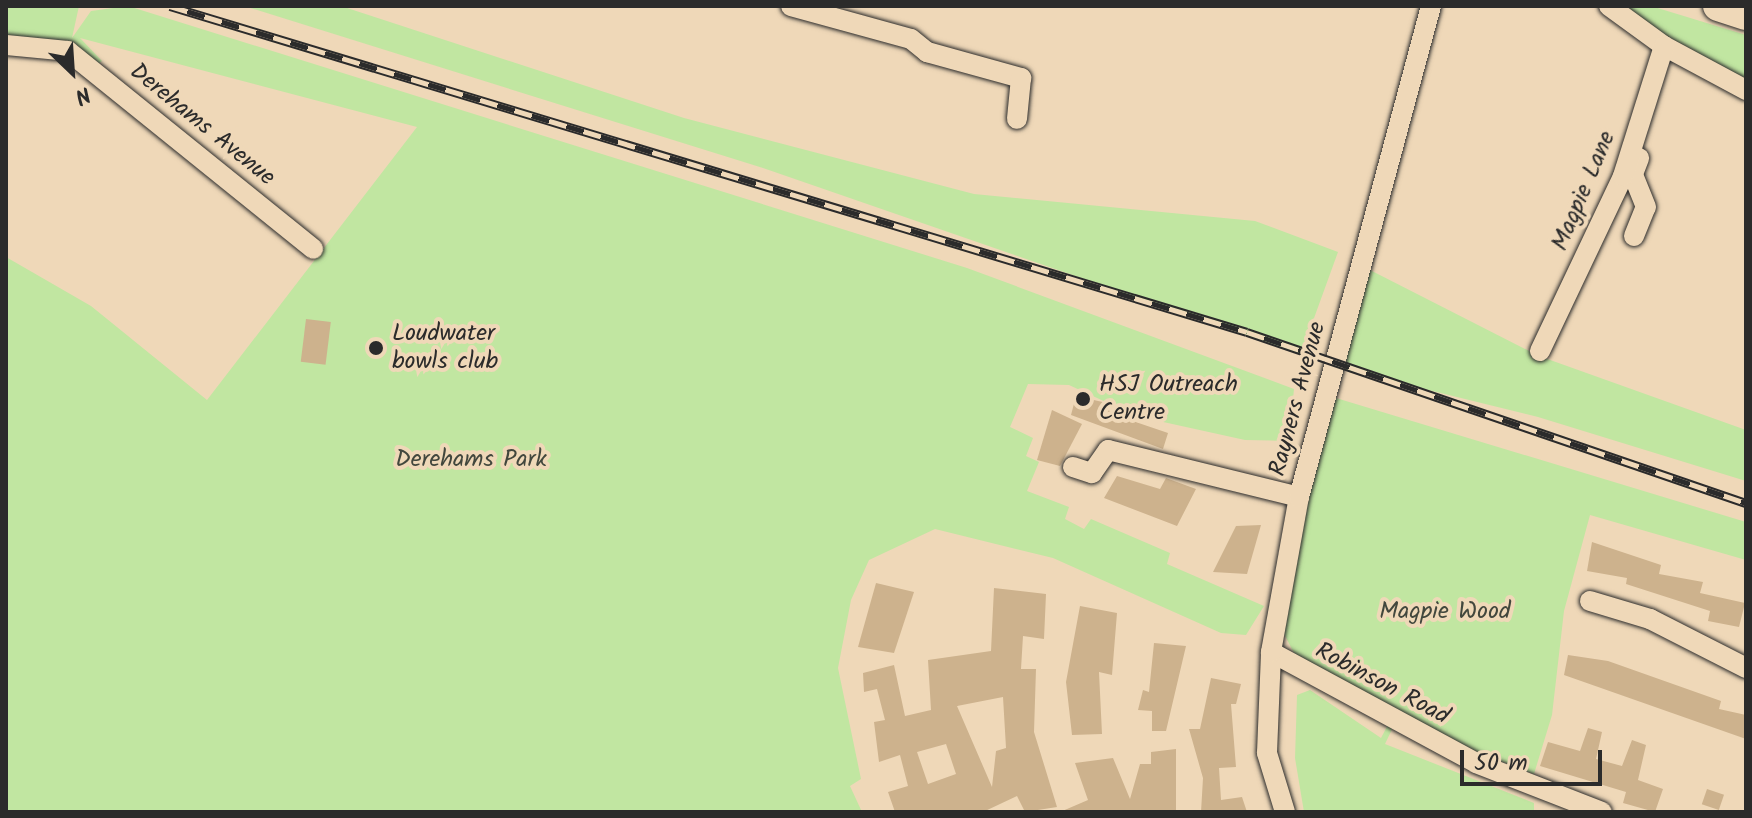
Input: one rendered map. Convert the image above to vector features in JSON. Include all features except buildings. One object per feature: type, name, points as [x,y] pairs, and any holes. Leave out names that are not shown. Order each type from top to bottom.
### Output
[{"type":"main road","points":[[1718,6],[1746,15]]},
{"type":"street","points":[[791,6],[911,39],[927,52],[1021,78],[1017,119]]},
{"type":"street","name":"Rayners Avenue","points":[[1285,812],[1267,753],[1271,652],[1299,497],[1431,6]]},
{"type":"street","points":[[1609,6],[1668,49],[1746,90]]},
{"type":"street","name":"Derehams Avenue","points":[[6,45],[68,51],[313,249]]},
{"type":"street","points":[[1634,236],[1646,207],[1633,174],[1668,49]]},
{"type":"street","name":"Magpie Lane","points":[[1540,351],[1623,176],[1668,49]]},
{"type":"street","points":[[1073,467],[1092,473],[1108,450],[1299,497]]},
{"type":"street","points":[[1590,601],[1650,619],[1746,668]]},
{"type":"street","name":"Robinson Road","points":[[1271,652],[1476,763],[1602,812]]},
{"type":"green space","name":"Derehams Park","points":[[6,6],[79,6],[72,38],[91,11],[128,6],[967,268],[1294,389],[1289,441],[1245,440],[1136,416],[1069,385],[1028,384],[1010,427],[1033,438],[1026,456],[1039,462],[1027,491],[1069,507],[1065,519],[1084,529],[1091,519],[1170,553],[1167,564],[1264,606],[1246,635],[1221,633],[1053,558],[935,529],[869,560],[851,600],[838,668],[861,779],[850,786],[862,812],[6,812],[6,257],[91,306],[207,400],[417,127],[80,38],[102,61],[97,65],[6,40]]},
{"type":"green space","points":[[244,6],[341,6],[684,118],[974,194],[1255,221],[1338,252],[1301,354],[763,168]]},
{"type":"green space","points":[[1615,6],[1651,6],[1746,35],[1746,84]]},
{"type":"green space","points":[[1370,270],[1539,356],[1746,430],[1746,481],[1538,417],[1335,367]]},
{"type":"green space","name":"Magpie Wood","points":[[1336,398],[1746,522],[1746,560],[1590,515],[1564,611],[1552,715],[1534,774],[1396,721],[1385,744],[1534,803],[1534,812],[1304,812],[1295,758],[1297,695],[1310,690],[1381,738],[1393,715],[1294,653],[1282,630],[1312,477]]},
{"type":"railway","points":[[170,6],[1247,332],[1746,503]]},
{"type":"place","name":"Loudwater bowls club","points":[[376,348]]},
{"type":"place","name":"HSJ Outreach Centre","points":[[1083,399]]}]
